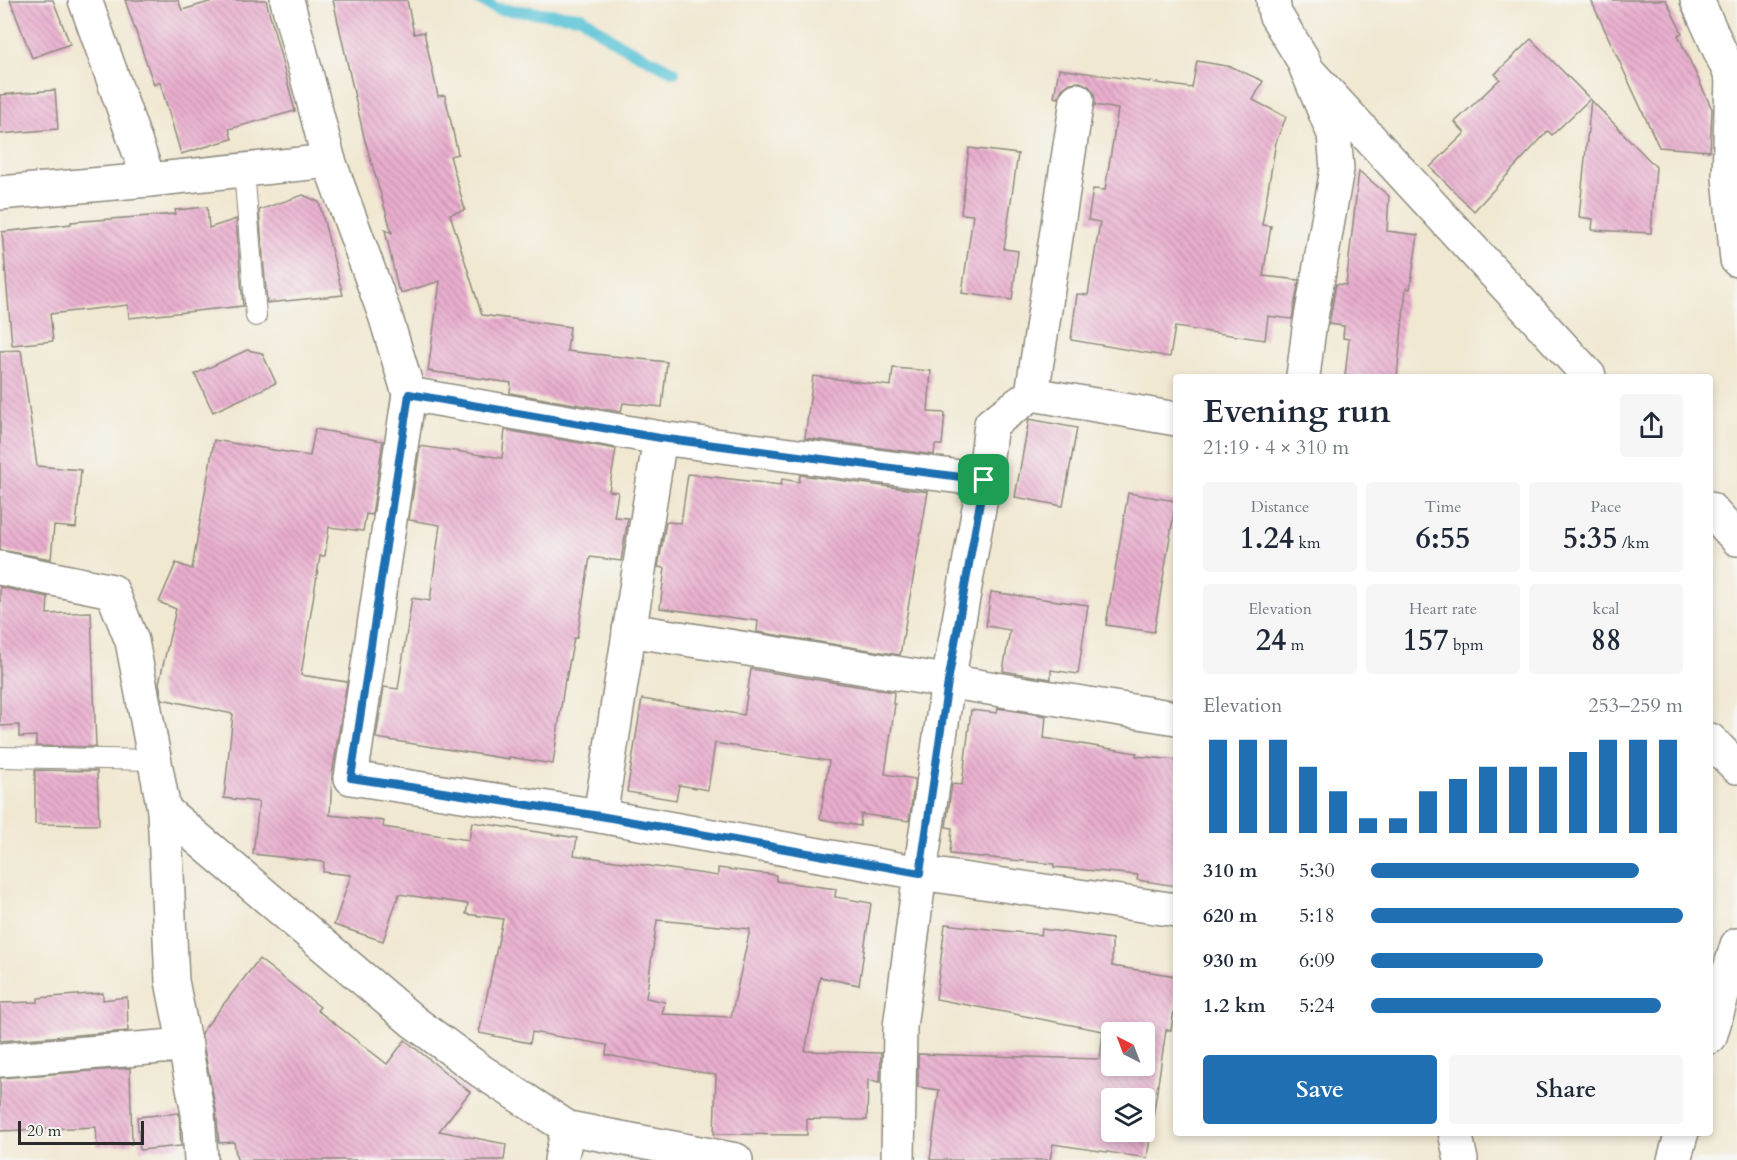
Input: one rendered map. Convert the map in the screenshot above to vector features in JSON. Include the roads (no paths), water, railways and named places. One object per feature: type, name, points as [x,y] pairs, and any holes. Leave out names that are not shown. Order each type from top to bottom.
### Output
[{"type":"street","points":[[85,0],[149,180]]},
{"type":"street","points":[[287,0],[329,160],[385,315],[409,394],[351,778],[600,816],[920,873],[1173,910]]},
{"type":"street","points":[[1273,0],[1275,14],[1307,70],[1334,134],[1337,169],[1303,374]]},
{"type":"street","points":[[1697,0],[1732,78],[1729,177],[1737,260]]},
{"type":"street","points":[[1307,70],[1587,374]]},
{"type":"street","points":[[898,1160],[900,1027],[948,682],[984,480],[991,424],[1032,394],[1077,100]]},
{"type":"street","points":[[0,193],[149,180],[329,160]]},
{"type":"street","points":[[409,394],[660,438],[984,480]]},
{"type":"street","points":[[1032,394],[1173,418]]},
{"type":"street","points":[[600,816],[660,438]]},
{"type":"street","points":[[1713,512],[1737,539]]},
{"type":"street","points":[[0,568],[112,591],[132,641],[164,810],[172,981],[198,1113],[201,1160]]},
{"type":"street","points":[[629,630],[1173,718]]},
{"type":"street","points":[[1713,743],[1737,767]]},
{"type":"street","points":[[164,810],[414,1022],[481,1071],[568,1128],[736,1160]]},
{"type":"street","points":[[1713,1027],[1737,945]]},
{"type":"street","points":[[0,1060],[186,1045]]},
{"type":"street","points":[[561,1160],[568,1128]]},
{"type":"street","points":[[1456,1136],[1461,1160]]},
{"type":"street","points":[[1674,1160],[1681,1136]]},
{"type":"lane","points":[[244,170],[256,316]]},
{"type":"lane","points":[[0,757],[155,760]]},
{"type":"waterway","points":[[479,0],[497,9],[581,17],[617,43],[674,72]]}]
